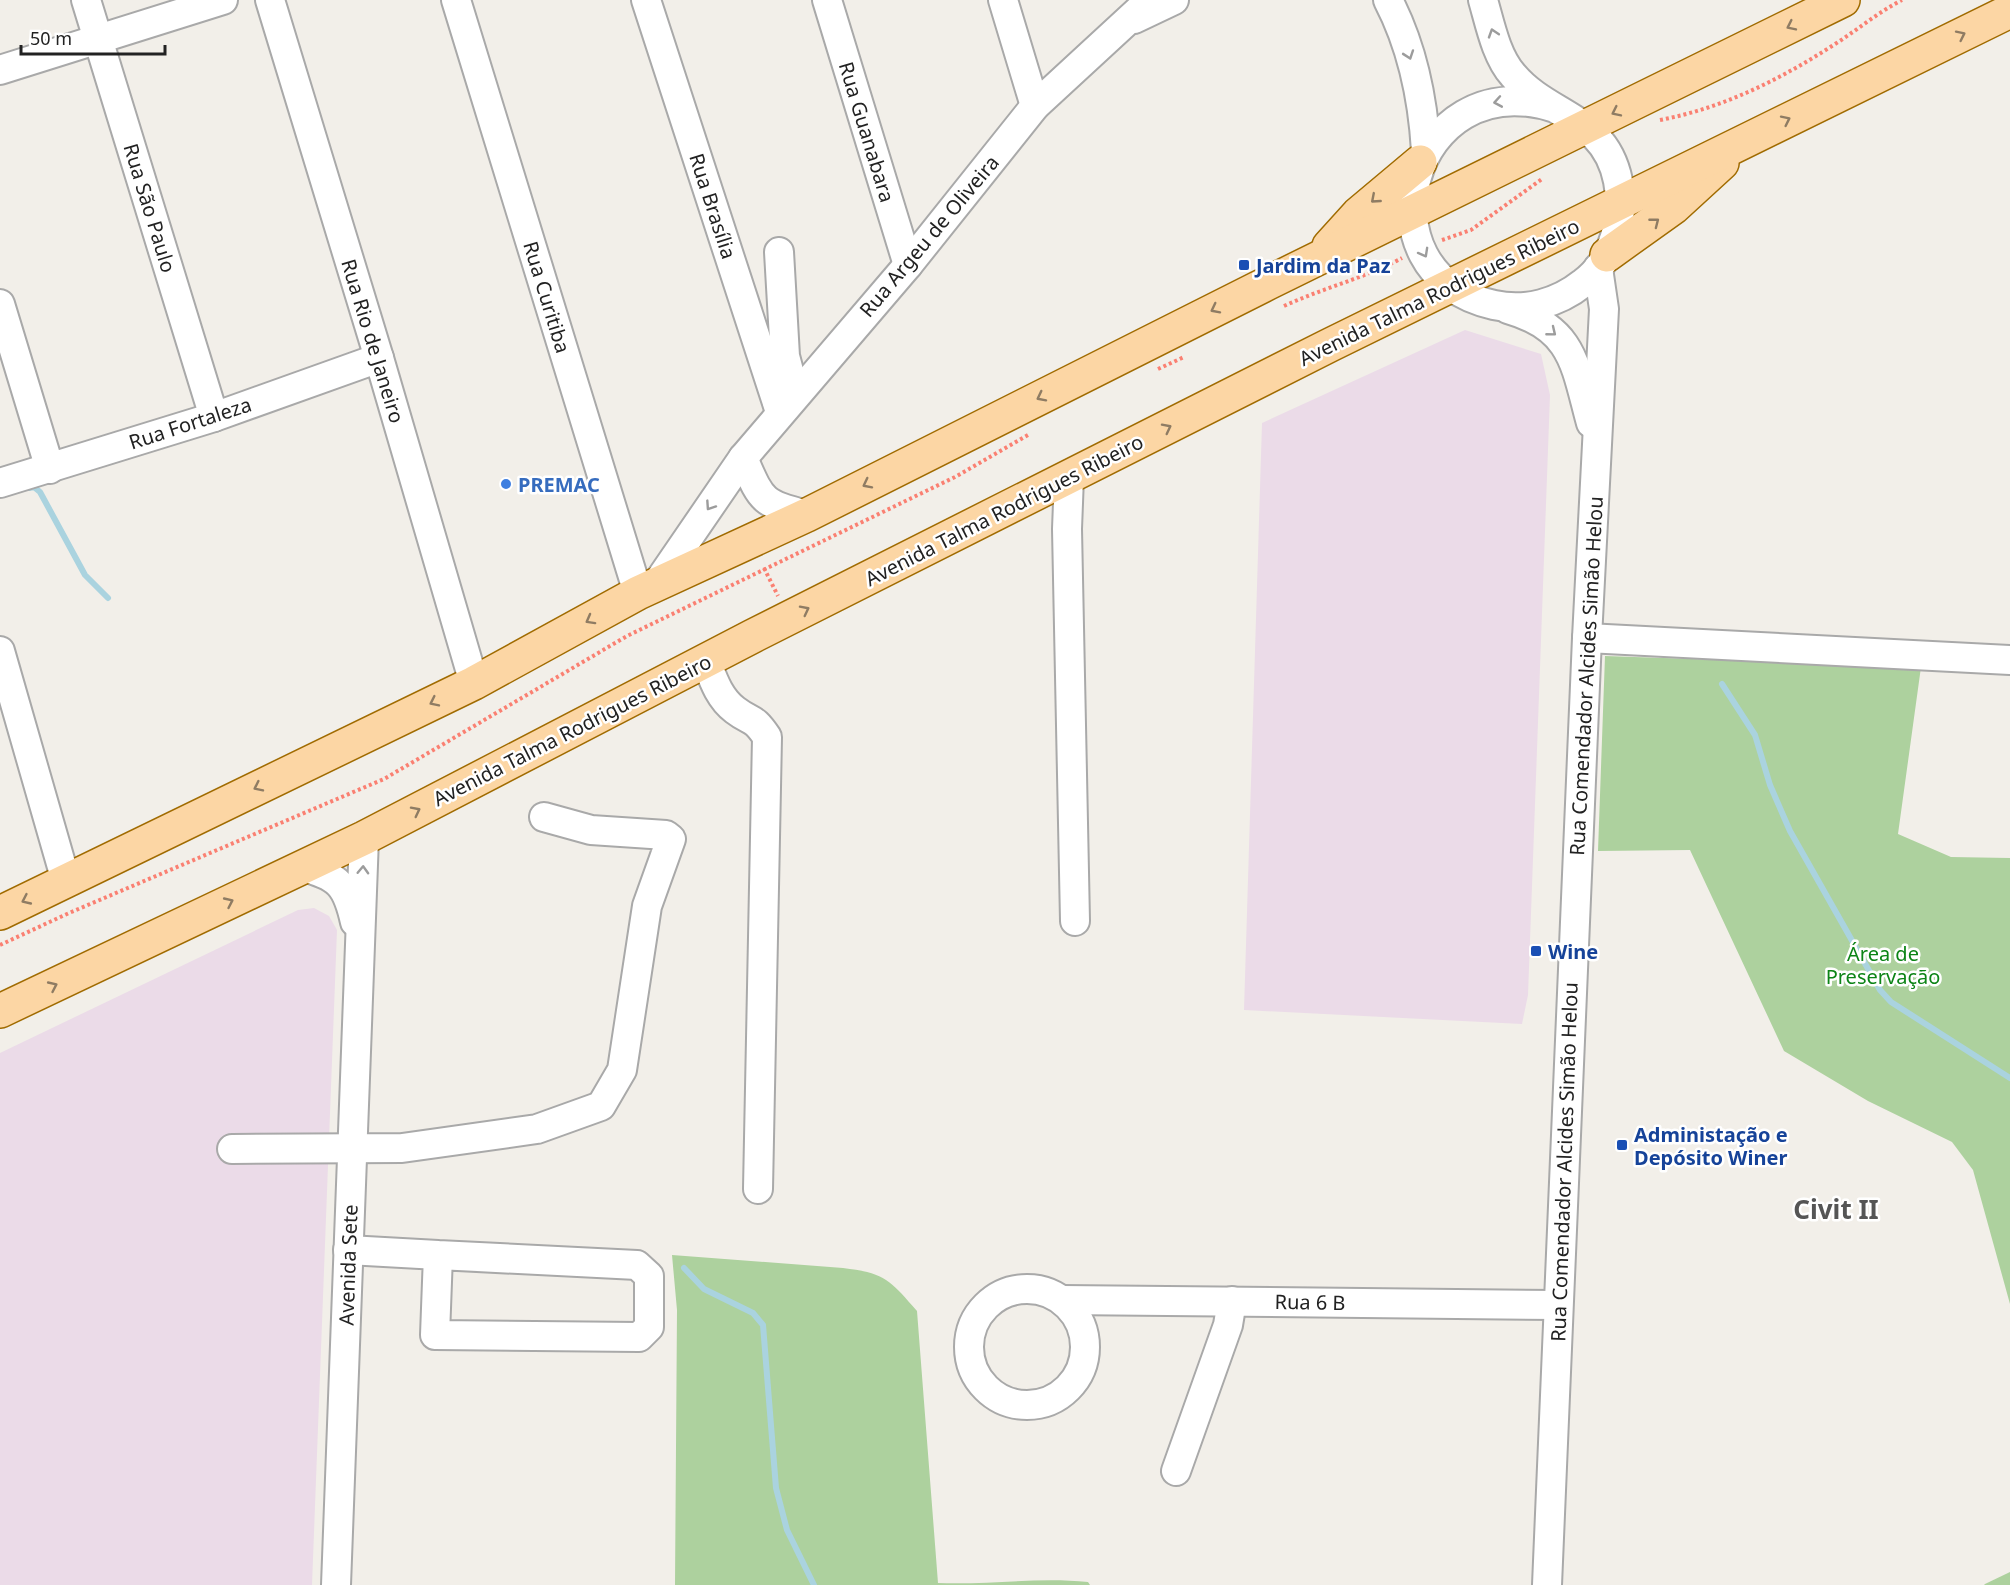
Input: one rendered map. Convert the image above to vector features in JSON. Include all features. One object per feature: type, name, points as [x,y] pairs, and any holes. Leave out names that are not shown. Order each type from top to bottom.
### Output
[{"type":"main road","points":[[0,913],[474,682],[647,589],[757,555],[807,515],[1318,258],[1843,0]]},
{"type":"main road","name":"Avenida Talma Rodrigues Ribeiro","points":[[0,1011],[364,838],[1069,477],[2010,10]]},
{"type":"main road","points":[[1603,262],[1674,207],[1747,140]]},
{"type":"main road","points":[[1318,258],[1358,213],[1423,157]]},
{"type":"street","name":"Rua São Paulo","points":[[86,0],[214,417]]},
{"type":"street","points":[[0,70],[99,41],[223,0]]},
{"type":"street","name":"Rua Rio de Janeiro","points":[[270,0],[379,358],[474,682]]},
{"type":"street","name":"Rua Curitiba","points":[[456,0],[647,589]]},
{"type":"street","name":"Rua Brasília","points":[[646,0],[788,403]]},
{"type":"street","name":"Rua Guanabara","points":[[827,0],[908,265]]},
{"type":"street","points":[[1003,0],[1035,106]]},
{"type":"street","name":"Rua Argeu de Oliveira","points":[[647,589],[743,458],[908,265],[1035,106],[1150,0]]},
{"type":"street","points":[[1124,23],[1174,0]]},
{"type":"street","points":[[1388,0],[1413,66],[1423,110],[1423,157]]},
{"type":"street","points":[[1483,0],[1500,53],[1511,74],[1555,108],[1586,126],[1608,155],[1617,178],[1621,202],[1616,235],[1603,262],[1575,290],[1547,303],[1516,308],[1500,307]]},
{"type":"street","points":[[1421,248],[1412,212],[1413,186],[1423,157],[1445,128],[1456,119],[1483,106],[1527,100],[1555,108]]},
{"type":"street","name":"Rua Comendador Alcides Simão Helou","points":[[1421,248],[1434,268],[1452,286],[1475,299],[1537,320],[1560,338],[1574,359],[1598,451]]},
{"type":"street","points":[[779,252],[788,403]]},
{"type":"street","name":"Rua Comendador Alcides Simão Helou","points":[[1547,1585],[1587,638],[1598,451],[1604,309],[1603,262]]},
{"type":"street","points":[[0,304],[50,469]]},
{"type":"street","name":"Rua Fortaleza","points":[[0,483],[214,417],[379,358]]},
{"type":"street","points":[[743,458],[763,500],[776,507],[807,515]]},
{"type":"street","points":[[1069,477],[1067,541],[1075,921]]},
{"type":"street","points":[[1587,638],[2010,660]]},
{"type":"street","points":[[0,651],[66,881]]},
{"type":"street","points":[[706,661],[719,692],[735,710],[756,721],[767,737],[759,1189]]},
{"type":"street","points":[[232,1149],[402,1148],[537,1129],[601,1106],[621,1070],[647,906],[671,839],[666,835],[591,830],[544,817]]},
{"type":"street","name":"Avenida Sete","points":[[336,1585],[364,838]]},
{"type":"street","name":"Avenida Sete","points":[[302,867],[326,873],[349,895],[360,945]]},
{"type":"street","points":[[348,1250],[636,1265],[649,1276],[649,1328],[639,1337],[435,1335],[438,1255]]},
{"type":"street","name":"Rua 6 B","points":[[1062,1300],[1076,1314],[1084,1331],[1086,1351],[1081,1370],[1071,1386],[1056,1398],[1037,1405],[1018,1405],[999,1399],[984,1388],[973,1371],[968,1353],[969,1334],[976,1316],[989,1301],[1006,1292],[1026,1288],[1045,1291],[1062,1300],[1558,1305]]},
{"type":"street","points":[[1176,1471],[1228,1325],[1232,1301]]},
{"type":"path","points":[[1658,121],[1698,113],[1755,89],[1833,45],[1902,0]]},
{"type":"path","points":[[1275,310],[1316,291],[1379,270],[1421,248],[1471,230],[1542,178]]},
{"type":"path","points":[[1150,373],[1192,352]]},
{"type":"path","points":[[0,945],[69,913],[384,779],[627,636],[757,555],[955,477],[1030,434]]},
{"type":"path","points":[[757,555],[789,619]]},
{"type":"shaded area","points":[[1465,330],[1541,354],[1550,395],[1528,995],[1522,1024],[1244,1010],[1262,423]]},
{"type":"shaded area","points":[[314,908],[329,916],[337,930],[312,1585],[0,1585],[0,1053],[298,910]]},
{"type":"green space","name":"Área de Preservação","points":[[1605,656],[1921,667],[1898,834],[1951,857],[2010,858],[2010,1304],[1973,1170],[1952,1142],[1868,1101],[1784,1051],[1690,850],[1598,851]]},
{"type":"green space","points":[[672,1255],[843,1268],[868,1272],[893,1285],[917,1311],[938,1583],[1050,1580],[1088,1582],[1090,1585],[675,1585],[677,1310]]},
{"type":"green space","points":[[2010,1572],[2010,1585],[1984,1585],[1985,1584]]},
{"type":"waterway","points":[[29,488],[34,487],[40,492],[85,575],[108,598]]},
{"type":"waterway","points":[[1722,684],[1755,735],[1770,785],[1790,831],[1880,990],[1891,1002],[2010,1078]]},
{"type":"waterway","points":[[684,1268],[704,1289],[753,1313],[763,1325],[776,1488],[787,1530],[814,1585]]},
{"type":"place","name":"Jardim da Paz","points":[[1244,265]]},
{"type":"place","name":"PREMAC","points":[[506,484]]},
{"type":"place","name":"Wine","points":[[1536,951]]},
{"type":"place","name":"Administação e Depósito Winer","points":[[1622,1145]]},
{"type":"district","name":"Civit II","points":[[1836,1209]]}]
